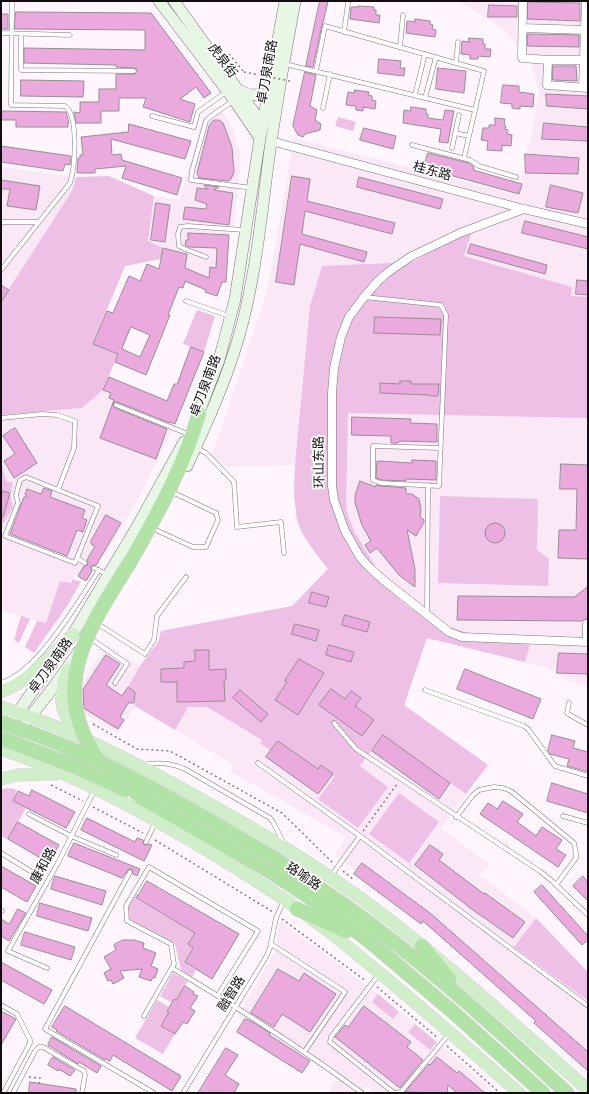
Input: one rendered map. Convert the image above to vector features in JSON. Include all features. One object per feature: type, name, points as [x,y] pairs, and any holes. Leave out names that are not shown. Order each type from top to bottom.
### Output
[{"type":"highway","points":[[142,798],[104,766],[96,758],[90,748],[79,722],[75,693],[78,663],[83,646],[95,619],[130,562],[176,475],[193,437],[199,414]]},
{"type":"highway","name":"珞喻路","points":[[2,740],[74,766],[142,798],[269,871],[321,905],[369,940],[453,1012],[542,1093]]},
{"type":"highway","name":"珞喻路","points":[[2,740],[82,754],[282,855],[467,1002],[567,1093]]},
{"type":"highway","points":[[297,909],[369,940]]},
{"type":"highway","points":[[422,946],[467,1002]]},
{"type":"main road","name":"虎泉街","points":[[159,1],[233,94],[266,140]]},
{"type":"main road","name":"虎泉街","points":[[174,1],[233,94]]},
{"type":"main road","name":"卓刀泉南路","points":[[2,740],[18,733],[31,717],[67,670],[131,572],[156,530],[174,494],[196,447],[225,378],[242,326],[256,253],[266,140],[263,125],[285,1]]},
{"type":"main road","name":"卓刀泉南路","points":[[2,740],[18,712],[73,634],[104,573],[138,525],[199,414],[219,360],[231,317],[252,188],[266,140],[295,1]]},
{"type":"main road","points":[[233,94],[268,94]]},
{"type":"main road","points":[[233,94],[263,125]]},
{"type":"main road","points":[[1,692],[13,687],[28,677],[73,634]]},
{"type":"main road","points":[[67,670],[61,695],[63,713],[72,727],[82,738]]},
{"type":"main road","points":[[1,707],[18,712],[82,738],[141,766],[207,802],[282,855],[330,877],[352,892],[462,978],[584,1084]]},
{"type":"main road","points":[[2,740],[64,774],[125,803],[236,867],[331,934],[374,980],[519,1093]]},
{"type":"main road","points":[[125,803],[123,787],[125,780],[129,774],[141,766]]},
{"type":"main road","points":[[1,779],[18,775],[64,774]]},
{"type":"street","points":[[523,1],[522,58],[584,60]]},
{"type":"street","points":[[548,60],[547,85],[585,87],[586,72],[584,60],[586,43],[586,1]]},
{"type":"street","points":[[523,28],[585,30]]},
{"type":"street","name":"桂东路","points":[[266,140],[524,209],[588,224]]},
{"type":"street","name":"环山东路","points":[[524,209],[460,233],[410,257],[378,281],[349,317],[341,336],[334,368],[332,388],[331,459],[334,500],[345,531],[360,557],[382,579],[449,632],[462,637],[587,642]]},
{"type":"street","points":[[587,624],[587,642]]},
{"type":"lane","points":[[1,270],[70,183],[72,174],[74,128],[70,111],[65,106],[11,105],[12,1]]},
{"type":"lane","points":[[344,32],[348,3]]},
{"type":"lane","points":[[400,47],[403,15]]},
{"type":"lane","points":[[316,71],[325,26],[484,71],[464,158]]},
{"type":"lane","points":[[1,34],[70,35]]},
{"type":"lane","points":[[21,34],[21,70],[134,72]]},
{"type":"lane","points":[[456,63],[458,42]]},
{"type":"lane","points":[[415,95],[426,54]]},
{"type":"lane","points":[[426,98],[436,57]]},
{"type":"lane","points":[[283,64],[330,74],[475,110]]},
{"type":"lane","points":[[323,108],[330,74]]},
{"type":"lane","points":[[152,116],[194,128],[198,112],[233,94]]},
{"type":"lane","points":[[233,94],[206,121],[192,171],[191,180],[252,188]]},
{"type":"lane","points":[[452,148],[459,115]]},
{"type":"lane","points":[[456,133],[469,136]]},
{"type":"lane","points":[[412,146],[464,158],[479,166],[516,177]]},
{"type":"lane","points":[[1,222],[39,222]]},
{"type":"lane","points":[[206,257],[179,246],[178,240],[180,227],[188,226],[246,231]]},
{"type":"lane","points":[[364,297],[441,305],[446,314],[440,486],[381,483],[373,480],[373,446],[441,448]]},
{"type":"lane","points":[[186,301],[231,317]]},
{"type":"lane","points":[[116,405],[188,434]]},
{"type":"lane","points":[[1,418],[42,414],[57,415],[75,421],[74,448],[58,490]]},
{"type":"lane","points":[[196,447],[206,452],[234,482],[237,527],[281,522],[284,553]]},
{"type":"lane","points":[[26,477],[58,490],[98,506],[75,563],[5,536],[18,504],[16,495],[20,480],[26,477]]},
{"type":"lane","points":[[428,485],[428,616]]},
{"type":"lane","points":[[156,530],[193,547],[206,547],[218,520],[216,513],[174,494]]},
{"type":"lane","points":[[77,558],[85,563]]},
{"type":"lane","points":[[1,683],[19,675],[38,657],[104,573],[94,568]]},
{"type":"lane","points":[[98,624],[145,654],[154,640],[157,616],[186,578]]},
{"type":"lane","points":[[88,638],[127,664],[115,682]]},
{"type":"lane","points":[[424,690],[524,726],[555,766],[588,776]]},
{"type":"lane","points":[[570,703],[567,713],[588,725]]},
{"type":"lane","points":[[334,723],[356,749],[456,817],[541,872],[588,915]]},
{"type":"lane","points":[[141,766],[154,763],[177,766],[185,769],[270,818],[273,822],[282,855]]},
{"type":"lane","points":[[258,763],[360,836],[588,1006]]},
{"type":"lane","points":[[456,817],[473,795],[479,790],[494,786],[511,791],[574,843],[576,848],[576,858],[556,885]]},
{"type":"lane","name":"康和路","points":[[48,968],[8,951],[95,789]]},
{"type":"lane","points":[[29,814],[71,836],[116,855]]},
{"type":"lane","points":[[563,816],[588,823]]},
{"type":"lane","points":[[146,842],[156,820]]},
{"type":"lane","points":[[330,877],[360,836]]},
{"type":"lane","points":[[1,853],[32,872]]},
{"type":"lane","points":[[144,1016],[174,964],[171,944],[128,921],[126,906],[149,867],[258,931],[218,995]]},
{"type":"lane","points":[[130,872],[45,1029],[154,1093]]},
{"type":"lane","name":"融智路","points":[[183,1093],[266,957],[271,944],[277,915],[284,900]]},
{"type":"lane","points":[[271,944],[345,992],[305,1051]]},
{"type":"lane","points":[[172,968],[236,1006],[305,1051],[362,1093]]},
{"type":"lane","points":[[374,980],[331,1037],[330,1042],[394,1093],[401,1092],[447,1037]]},
{"type":"lane","points":[[1,1005],[18,1014],[30,1040],[27,1050],[2,1093]]},
{"type":"lane","points":[[13,1093],[37,1049],[43,1047],[84,1071],[85,1075],[82,1093]]},
{"type":"path","points":[[229,54],[244,72],[290,81]]},
{"type":"path","points":[[47,784],[149,836],[277,915],[374,980],[447,1037],[500,1093]]},
{"type":"path","points":[[360,836],[394,788]]},
{"type":"path","points":[[22,1076],[40,1078],[39,1084]]},
{"type":"shaded area","points":[[457,1],[588,1],[588,688],[568,680],[545,667],[427,638],[404,705],[488,765],[441,828],[489,864],[480,875],[526,910],[588,972],[588,1052],[430,912],[362,863],[356,871],[335,854],[346,837],[231,772],[234,765],[135,706],[118,733],[80,711],[79,689],[106,645],[140,666],[158,642],[161,631],[292,606],[328,569],[302,533],[297,520],[294,494],[295,465],[227,467],[212,457],[267,292],[294,138],[517,195],[532,132],[539,92],[531,64],[504,29]]},
{"type":"shaded area","points":[[218,105],[229,121],[234,132],[241,159],[234,226],[229,225],[226,282],[222,282],[217,296],[205,292],[205,290],[186,282],[191,271],[185,269],[187,253],[163,248],[148,241],[154,196],[180,200],[203,118]]},
{"type":"shaded area","points":[[338,117],[356,122],[353,131],[335,126]]},
{"type":"shaded area","points":[[1,167],[76,177],[72,191],[1,301]]},
{"type":"shaded area","points":[[109,176],[154,196],[148,241],[163,248],[161,259],[125,266],[93,343],[118,354],[103,390],[82,408],[1,415],[1,301],[72,191],[76,177]]},
{"type":"shaded area","points":[[472,231],[464,256],[572,287],[571,296],[588,297],[588,418],[348,413],[346,508],[356,535],[380,575],[391,590],[404,603],[419,614],[436,622],[474,634],[530,645],[525,662],[427,638],[404,705],[488,765],[466,794],[383,735],[360,766],[388,787],[358,828],[318,799],[335,776],[321,765],[318,769],[278,741],[271,751],[260,743],[262,740],[207,707],[188,707],[175,730],[135,706],[135,692],[128,687],[140,666],[158,642],[161,631],[292,606],[328,569],[302,533],[297,520],[294,494],[295,465],[310,306],[322,266],[413,262],[460,235]]},
{"type":"shaded area","points":[[197,310],[215,316],[204,352],[183,344]]},
{"type":"shaded area","points":[[191,347],[175,424],[144,488],[105,556],[93,549],[78,576],[73,577],[72,583],[60,581],[46,624],[1,610],[1,527],[13,508],[10,495],[13,483],[6,481],[1,459],[1,415],[82,408],[103,390],[109,377],[167,400],[174,384],[177,384]]},
{"type":"shaded area","points":[[1,459],[6,481],[13,483],[10,495],[13,508],[1,527]]},
{"type":"shaded area","points":[[440,496],[538,499],[537,550],[549,559],[548,586],[438,583]]},
{"type":"shaded area","points":[[72,579],[81,582],[67,606],[34,653],[25,647],[37,621],[46,623],[60,581],[72,583]]},
{"type":"shaded area","points":[[21,616],[30,619],[19,643],[14,640]]},
{"type":"shaded area","points":[[11,788],[17,790],[13,801],[26,808],[8,839],[1,836],[1,789]]},
{"type":"shaded area","points":[[399,793],[439,822],[409,863],[369,834]]},
{"type":"shaded area","points":[[137,893],[139,895],[139,900],[195,933],[189,943],[193,947],[185,961],[196,970],[192,977],[181,970],[175,944],[129,919],[128,907]]},
{"type":"shaded area","points":[[536,918],[588,972],[588,1001],[514,947]]},
{"type":"shaded area","points":[[281,922],[378,994],[444,1048],[494,1093],[375,1093],[367,1087],[362,1093],[332,1093],[329,1091],[337,1078],[238,1015],[275,952]]},
{"type":"shaded area","points":[[173,973],[188,981],[176,1000],[174,999],[172,1003],[160,996]]},
{"type":"shaded area","points":[[378,994],[399,1012],[393,1019],[372,1002]]},
{"type":"shaded area","points":[[157,1000],[169,1007],[167,1010],[169,1012],[161,1026],[175,1034],[163,1054],[135,1038]]},
{"type":"shaded area","points":[[415,1024],[437,1042],[430,1050],[408,1032]]},
{"type":"building","points":[[320,1],[328,1],[313,67],[306,66]]},
{"type":"building","points":[[528,2],[580,3],[580,21],[528,19]]},
{"type":"building","points":[[489,5],[517,6],[517,17],[488,17]]},
{"type":"building","points":[[351,7],[374,7],[374,10],[376,10],[376,15],[380,15],[379,23],[350,19]]},
{"type":"building","points":[[16,12],[151,13],[211,93],[204,98],[196,87],[180,99],[195,104],[190,122],[143,107],[146,98],[119,98],[119,111],[101,111],[101,123],[76,123],[74,112],[80,113],[80,102],[99,102],[99,89],[116,89],[116,74],[135,74],[137,69],[116,67],[116,65],[24,63],[24,48],[145,50],[145,30],[15,29]]},
{"type":"building","points":[[1,14],[8,14],[8,29],[1,29]]},
{"type":"building","points":[[415,19],[430,21],[430,24],[433,25],[432,29],[436,30],[435,37],[406,33],[407,21],[415,22]]},
{"type":"building","points":[[528,34],[579,35],[579,47],[528,46]]},
{"type":"building","points":[[469,38],[483,39],[485,49],[491,49],[490,57],[478,56],[478,59],[470,59],[470,55],[461,54],[462,41],[469,42]]},
{"type":"building","points":[[379,59],[401,61],[400,68],[405,68],[404,76],[378,73]]},
{"type":"building","points":[[553,66],[576,66],[577,81],[553,80]]},
{"type":"building","points":[[438,68],[466,71],[464,93],[436,89]]},
{"type":"building","points":[[305,72],[316,75],[310,106],[317,110],[315,120],[321,124],[320,130],[305,134],[303,137],[298,135],[293,126]]},
{"type":"building","points":[[21,80],[84,81],[83,97],[21,96]]},
{"type":"building","points":[[503,85],[519,86],[519,92],[534,94],[533,107],[520,106],[520,109],[512,108],[512,104],[501,103]]},
{"type":"building","points":[[355,90],[369,92],[368,95],[372,96],[372,100],[376,101],[375,109],[363,107],[363,111],[356,110],[356,106],[346,105],[348,92],[354,93]]},
{"type":"building","points":[[546,94],[588,96],[588,109],[547,106]]},
{"type":"building","points":[[411,107],[426,109],[428,118],[443,120],[445,110],[454,111],[448,143],[439,142],[441,129],[403,123],[404,110],[410,111]]},
{"type":"building","points":[[1,111],[66,112],[69,123],[68,127],[16,127],[16,120],[1,120]]},
{"type":"building","points":[[495,118],[505,119],[504,126],[506,126],[505,129],[508,130],[507,134],[512,135],[511,146],[502,145],[502,151],[487,150],[488,141],[481,140],[483,128],[489,128],[489,125],[495,125]]},
{"type":"building","points":[[214,120],[219,120],[223,123],[232,147],[234,172],[231,179],[228,181],[199,178],[197,173],[209,126]]},
{"type":"building","points":[[544,123],[588,127],[588,141],[542,139]]},
{"type":"building","points":[[129,124],[191,141],[185,159],[111,139],[112,155],[121,154],[122,160],[182,178],[177,195],[122,178],[126,166],[95,169],[95,173],[77,173],[78,158],[80,158],[80,155],[83,155],[81,137],[128,132]]},
{"type":"building","points":[[364,128],[396,136],[393,149],[360,140]]},
{"type":"building","points":[[1,146],[71,156],[70,165],[65,164],[63,171],[1,162]]},
{"type":"building","points":[[428,153],[469,163],[474,167],[473,170],[522,184],[519,194],[424,168]]},
{"type":"building","points":[[525,154],[579,158],[578,174],[526,173]]},
{"type":"building","points":[[292,176],[310,179],[307,201],[395,223],[392,234],[305,211],[302,234],[367,252],[364,262],[300,244],[294,285],[276,282]]},
{"type":"building","points":[[359,177],[443,199],[440,209],[357,187]]},
{"type":"building","points":[[1,180],[40,186],[36,210],[7,206],[10,189],[1,189]]},
{"type":"building","points":[[204,185],[219,187],[214,190],[233,193],[229,225],[183,219],[185,207],[206,209],[207,204],[195,200],[197,188],[207,189]]},
{"type":"building","points":[[551,185],[583,193],[578,213],[546,207]]},
{"type":"building","points":[[156,203],[170,205],[165,242],[151,240]]},
{"type":"building","points":[[525,221],[588,237],[588,249],[522,233]]},
{"type":"building","points":[[188,233],[229,235],[226,282],[222,282],[217,296],[205,292],[206,290],[185,281],[183,288],[179,287],[168,315],[170,315],[146,375],[115,362],[118,354],[93,344],[107,311],[113,313],[129,276],[140,281],[147,264],[159,269],[163,248],[187,254],[185,268],[209,278],[210,267],[216,268],[217,248],[189,247],[185,245],[186,240],[188,240]],"holes":[[[131,327],[150,335],[140,357],[122,349]]]},
{"type":"building","points":[[471,244],[547,265],[545,274],[468,253]]},
{"type":"building","points":[[577,280],[588,281],[588,295],[576,294]]},
{"type":"building","points":[[1,285],[9,290],[1,302]]},
{"type":"building","points":[[375,317],[441,319],[440,335],[374,333]]},
{"type":"building","points":[[191,347],[204,352],[175,424],[117,402],[114,402],[113,404],[115,408],[167,429],[156,459],[100,438],[114,400],[109,398],[111,393],[103,390],[109,377],[167,401],[174,384],[177,384]]},
{"type":"building","points":[[400,381],[411,381],[411,384],[439,384],[438,395],[430,396],[380,393],[380,383],[400,384]]},
{"type":"building","points":[[352,417],[411,419],[410,423],[437,424],[437,442],[399,441],[398,443],[391,443],[391,436],[352,435]]},
{"type":"building","points":[[15,428],[37,463],[14,478],[4,461],[15,454],[3,436]]},
{"type":"building","points":[[412,460],[436,461],[436,480],[406,479],[406,481],[382,480],[376,478],[377,461],[412,463]]},
{"type":"building","points":[[561,464],[588,465],[588,559],[558,558],[559,530],[576,530],[577,489],[560,489]]},
{"type":"building","points":[[360,481],[376,487],[376,485],[406,488],[406,494],[412,494],[419,499],[421,509],[420,517],[424,520],[424,522],[416,536],[407,530],[415,569],[415,587],[399,575],[377,548],[370,553],[365,545],[371,541],[362,525],[355,503],[355,496]]},
{"type":"building","points":[[44,488],[52,491],[50,497],[85,510],[82,518],[87,520],[83,532],[77,530],[67,556],[10,534],[24,497],[27,497],[25,494],[27,489],[41,494]]},
{"type":"building","points":[[3,491],[10,493],[3,517],[1,516],[1,499]]},
{"type":"building","points":[[106,515],[121,523],[96,565],[91,566],[92,571],[86,581],[78,576],[84,566],[88,564],[87,560],[95,546],[91,544],[91,541]]},
{"type":"building","points":[[495,523],[502,526],[505,533],[502,540],[495,543],[488,540],[485,533],[488,526]]},
{"type":"building","points":[[588,587],[588,619],[582,621],[457,620],[458,596],[574,597]]},
{"type":"building","points":[[312,592],[329,597],[326,607],[309,603]]},
{"type":"building","points":[[345,615],[370,622],[367,632],[342,625]]},
{"type":"building","points":[[295,624],[319,630],[316,641],[292,634]]},
{"type":"building","points":[[329,645],[354,652],[351,662],[326,655]]},
{"type":"building","points":[[195,650],[209,650],[209,670],[226,669],[226,680],[224,680],[225,701],[177,702],[177,682],[161,682],[161,669],[184,668],[184,662],[195,661]]},
{"type":"building","points":[[559,653],[588,654],[588,674],[557,673]]},
{"type":"building","points":[[106,655],[120,664],[106,685],[122,696],[128,687],[135,692],[134,703],[128,703],[120,717],[124,720],[118,729],[84,707],[83,690]]},
{"type":"building","points":[[299,659],[324,673],[298,715],[275,700],[287,682],[285,681]]},
{"type":"building","points":[[465,669],[541,699],[533,719],[457,689]]},
{"type":"building","points":[[331,689],[345,699],[351,691],[361,698],[355,706],[374,720],[362,736],[319,705]]},
{"type":"building","points":[[240,690],[268,714],[261,722],[233,698]]},
{"type":"building","points":[[383,735],[450,783],[439,799],[372,751]]},
{"type":"building","points":[[552,735],[575,741],[573,748],[588,752],[588,772],[567,766],[569,759],[550,754],[548,751]]},
{"type":"building","points":[[278,741],[318,769],[321,765],[333,774],[318,794],[266,757]]},
{"type":"building","points":[[552,783],[588,794],[588,813],[547,801]]},
{"type":"building","points":[[32,790],[75,812],[66,828],[13,801],[18,791],[29,796]]},
{"type":"building","points":[[503,801],[523,814],[517,822],[536,836],[542,827],[562,840],[556,849],[566,855],[558,867],[480,814],[488,803],[497,809]]},
{"type":"building","points":[[87,818],[135,842],[137,838],[143,840],[144,845],[152,845],[144,861],[81,830]]},
{"type":"building","points":[[18,822],[59,845],[49,863],[8,839]]},
{"type":"building","points":[[74,843],[140,869],[137,876],[133,874],[132,869],[129,869],[122,878],[68,856]]},
{"type":"building","points":[[430,845],[443,854],[439,860],[484,894],[485,893],[525,922],[513,938],[473,910],[415,865]]},
{"type":"building","points":[[362,863],[430,913],[588,1052],[588,1071],[534,1023],[536,1021],[423,921],[421,924],[354,874]]},
{"type":"building","points":[[1,866],[36,886],[27,902],[1,887]]},
{"type":"building","points":[[55,876],[106,891],[102,905],[51,889]]},
{"type":"building","points":[[583,876],[588,882],[588,901],[573,886]]},
{"type":"building","points":[[147,881],[239,934],[212,979],[185,962],[193,948],[188,944],[195,933],[137,898]]},
{"type":"building","points":[[542,885],[588,936],[588,940],[582,945],[534,892]]},
{"type":"building","points":[[40,903],[92,918],[88,931],[37,916]]},
{"type":"building","points":[[18,909],[26,913],[9,941],[1,936],[1,919],[9,924]]},
{"type":"building","points":[[25,932],[75,947],[71,960],[21,945]]},
{"type":"building","points":[[123,940],[134,940],[144,943],[143,948],[156,953],[151,966],[158,969],[155,978],[153,977],[151,981],[139,977],[142,969],[120,971],[124,978],[113,984],[111,980],[108,981],[104,973],[111,969],[104,957],[116,950],[114,945]]},
{"type":"building","points":[[1,962],[52,990],[44,1004],[1,980]]},
{"type":"building","points":[[278,969],[299,981],[304,973],[336,994],[310,1032],[282,1014],[274,1027],[251,1013]]},
{"type":"building","points":[[185,986],[194,992],[193,994],[198,996],[190,1008],[195,1011],[187,1024],[183,1022],[175,1034],[161,1026],[174,999],[176,1000]]},
{"type":"building","points":[[65,1006],[181,1076],[172,1091],[113,1055],[110,1061],[105,1060],[56,1031],[57,1030],[52,1027]]},
{"type":"building","points":[[364,1006],[411,1042],[407,1047],[423,1060],[400,1088],[335,1037],[345,1025],[348,1027]]},
{"type":"building","points":[[1,1011],[16,1019],[1,1045]]},
{"type":"building","points":[[245,1019],[270,1033],[269,1035],[310,1061],[302,1073],[237,1032]]},
{"type":"building","points":[[52,1037],[101,1066],[97,1073],[79,1062],[78,1064],[48,1045]]},
{"type":"building","points":[[226,1048],[238,1055],[225,1075],[239,1084],[234,1093],[198,1093]]},
{"type":"building","points":[[53,1057],[75,1070],[70,1076],[59,1069],[58,1071],[48,1065]]},
{"type":"building","points":[[437,1057],[457,1073],[459,1071],[485,1093],[457,1093],[448,1085],[447,1093],[405,1092]]},
{"type":"building","points":[[30,1082],[76,1089],[76,1093],[29,1093]]}]
